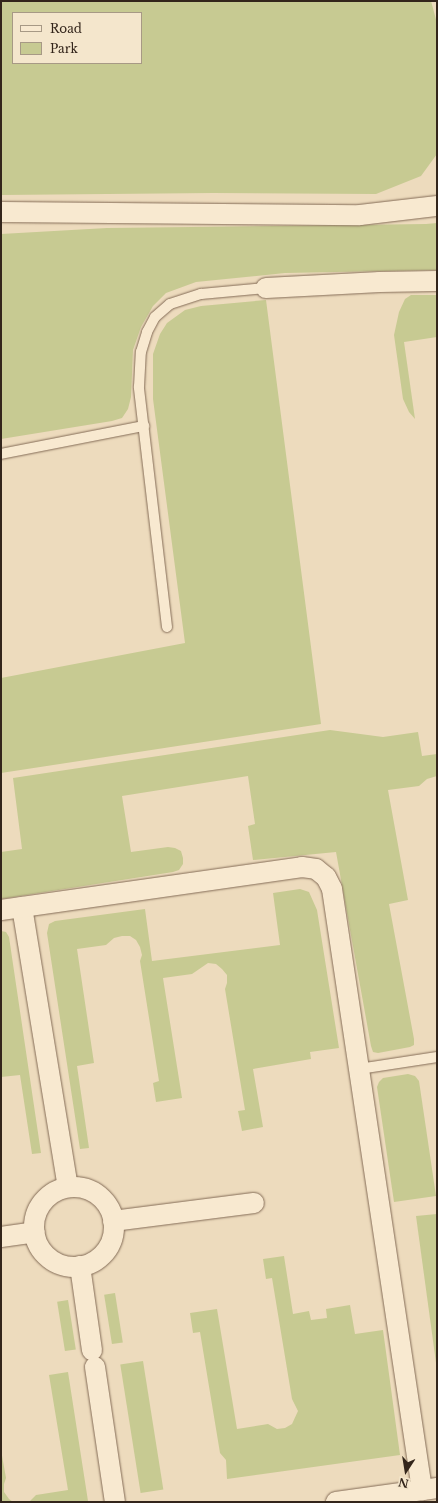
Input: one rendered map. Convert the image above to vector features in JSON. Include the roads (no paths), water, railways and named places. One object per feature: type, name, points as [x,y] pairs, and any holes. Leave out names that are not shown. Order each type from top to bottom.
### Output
[{"type":"street","points":[[1,212],[360,215],[437,206]]},
{"type":"street","points":[[266,288],[437,281]]},
{"type":"street","points":[[1,910],[302,867],[316,869],[326,877],[332,889],[359,1069],[430,1489],[336,1502]]},
{"type":"street","points":[[22,907],[68,1187]]},
{"type":"street","points":[[68,1187],[79,1187],[100,1196],[107,1205],[113,1221],[112,1238],[108,1248],[90,1263],[80,1266],[68,1266],[57,1263],[48,1257],[40,1248],[35,1232],[35,1216],[40,1205],[57,1191],[68,1187]]},
{"type":"street","points":[[113,1221],[254,1204]]},
{"type":"street","points":[[1,1237],[35,1232]]},
{"type":"street","points":[[80,1266],[115,1502]]},
{"type":"lane","points":[[167,627],[139,388],[141,352],[147,332],[155,317],[170,304],[201,294],[266,288]]},
{"type":"lane","points":[[1,454],[144,426]]},
{"type":"lane","points":[[359,1069],[437,1057]]}]
